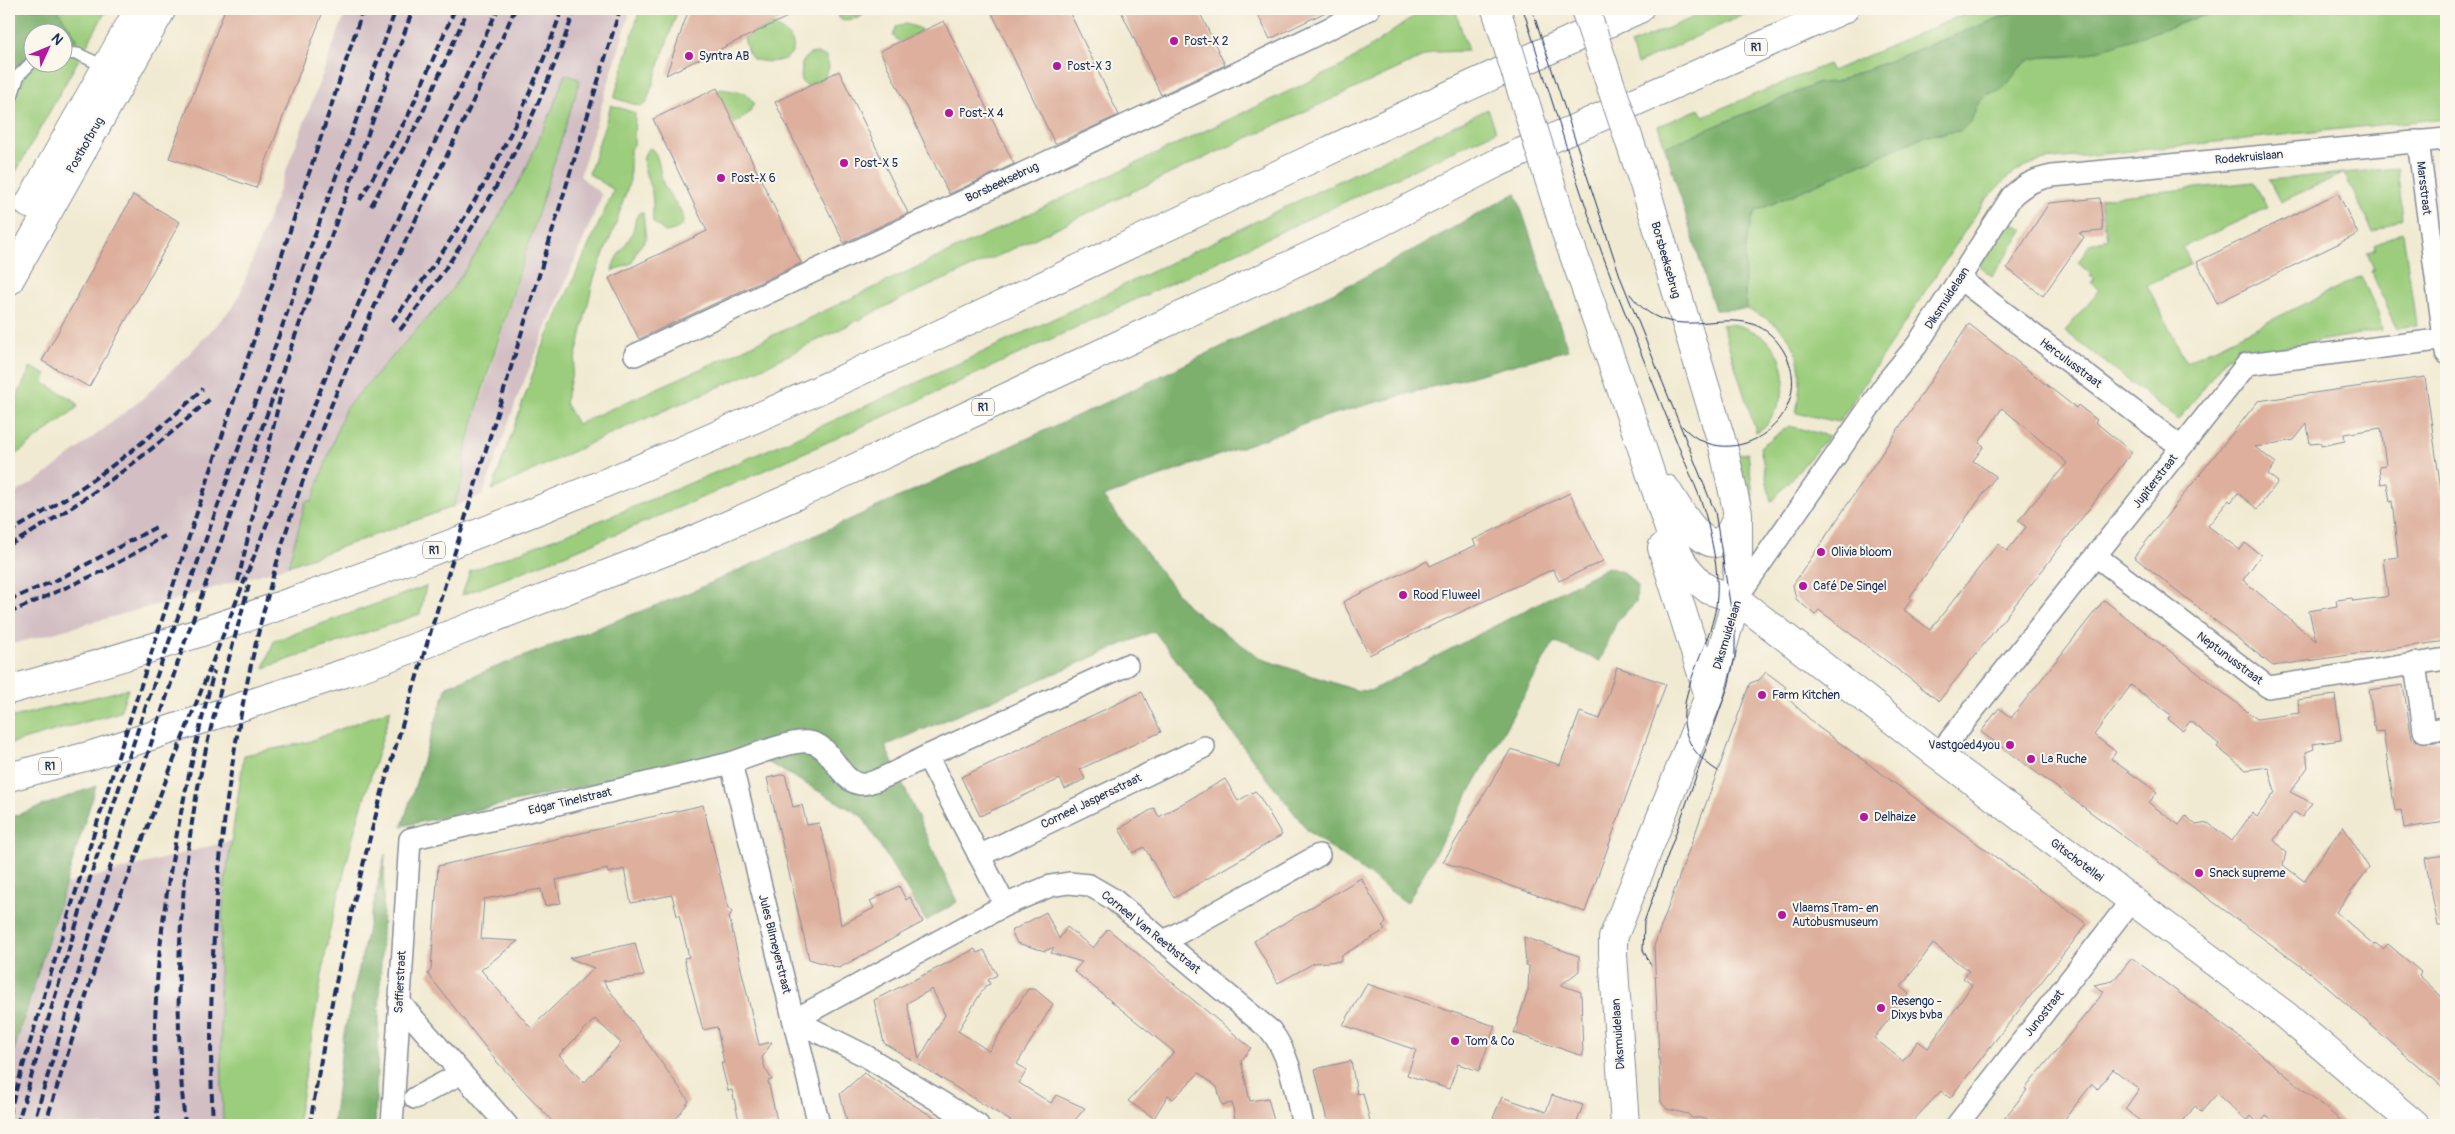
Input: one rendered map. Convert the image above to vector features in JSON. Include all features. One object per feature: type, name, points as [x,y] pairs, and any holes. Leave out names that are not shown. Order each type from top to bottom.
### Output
[{"type":"main road","name":"Posthofbrug","points":[[9,240],[139,9]]},
{"type":"main road","name":"Posthofbrug","points":[[9,281],[162,9]]},
{"type":"main road","points":[[1496,9],[1565,230],[1675,547],[1684,565],[1709,590],[1736,599]]},
{"type":"main road","name":"Borsbeeksebrug","points":[[1585,9],[1647,193],[1722,446],[1738,514],[1736,599]]},
{"type":"main road","name":"R1","points":[[9,690],[196,635],[294,602],[534,512],[855,372],[1322,153],[1639,9]]},
{"type":"main road","name":"R1","points":[[9,777],[92,755],[339,675],[460,631],[682,545],[797,495],[1340,242],[1497,163],[1844,9]]},
{"type":"main road","points":[[1644,454],[1690,527],[1704,540],[1716,543],[1725,539],[1732,532],[1738,514]]},
{"type":"main road","points":[[1644,454],[1659,538],[1709,696]]},
{"type":"main road","name":"Diksmuidelaan","points":[[1625,1125],[1613,938],[1709,696],[1736,599]]},
{"type":"main road","name":"Gitschotellei","points":[[1736,599],[1938,755],[2285,1015],[2415,1125]]},
{"type":"street","name":"Borsbeeksebrug","points":[[635,355],[1369,9]]},
{"type":"street","name":"Rodekruislaan","points":[[2052,176],[2446,139]]},
{"type":"street","name":"Marsstraat","points":[[2418,141],[2446,344]]},
{"type":"street","name":"Diksmuidelaan","points":[[1736,599],[1889,379],[1916,345],[2012,196],[2023,186],[2035,179],[2052,176]]},
{"type":"street","name":"Herculusstraat","points":[[1960,279],[2181,447]]},
{"type":"street","name":"Jupiterstraat","points":[[1938,755],[2247,364],[2446,344]]},
{"type":"street","name":"Neptunusstraat","points":[[2096,556],[2268,687],[2446,659]]},
{"type":"street","points":[[2415,664],[2424,731],[2446,728]]},
{"type":"street","points":[[731,763],[768,751],[809,742],[819,745],[851,780],[861,784],[871,782],[1128,665]]},
{"type":"street","name":"Corneel Jaspersstraat","points":[[979,856],[1204,747]]},
{"type":"street","points":[[927,756],[1004,905]]},
{"type":"street","name":"Edgar Tinelstraat","points":[[410,839],[731,763]]},
{"type":"street","name":"Jules Bilmeyerstraat","points":[[731,763],[819,1125]]},
{"type":"street","name":"Saffierstraat","points":[[392,1125],[410,839]]},
{"type":"street","points":[[1163,942],[1319,855]]},
{"type":"street","name":"Corneel Van Reethstraat","points":[[794,1020],[1004,905],[1050,886],[1069,882],[1089,885],[1113,900],[1272,1031],[1281,1044],[1288,1060],[1303,1125]]},
{"type":"street","name":"Junostraat","points":[[1957,1125],[2131,901]]},
{"type":"street","points":[[399,1002],[460,1074],[507,1125]]},
{"type":"street","points":[[794,1020],[866,1056],[978,1125]]},
{"type":"street","points":[[414,1098],[460,1074]]},
{"type":"lane","points":[[72,54],[78,54],[106,67]]},
{"type":"lane","points":[[9,105],[23,72]]},
{"type":"shaded area","points":[[347,9],[631,9],[580,176],[602,195],[518,396],[483,495],[453,507],[464,477],[465,452],[580,80],[565,74],[554,105],[524,173],[488,236],[448,295],[345,409],[311,502],[306,501],[288,566],[156,605],[9,645],[9,497],[42,477],[142,399],[186,357],[234,306]]},
{"type":"shaded area","points":[[230,841],[219,960],[223,1125],[9,1125],[9,1066],[64,885]]},
{"type":"green space","points":[[9,9],[107,9],[72,72],[72,22],[22,22],[22,72],[72,72],[9,184]]},
{"type":"green space","points":[[9,9],[57,9],[66,22],[22,22],[22,62],[13,70],[9,77]]},
{"type":"green space","points":[[640,9],[678,9],[646,104],[640,106],[614,98]]},
{"type":"green space","points":[[837,9],[870,9],[859,18],[844,20],[839,18]]},
{"type":"green space","points":[[1425,9],[1455,9],[1468,51],[1434,52],[1178,170],[1002,254],[911,294],[758,370],[610,434],[492,490],[540,353],[614,190],[589,174],[611,105],[635,113],[634,145],[630,149],[630,180],[615,226],[594,278],[565,403],[577,424],[727,357],[1344,65]]},
{"type":"green space","points":[[1713,9],[1756,9],[1637,64],[1631,44]]},
{"type":"green space","points":[[1976,9],[2022,9],[1835,82],[1819,83],[1665,147],[1658,126],[1699,109],[1703,116],[1828,64],[1832,71]]},
{"type":"green space","points":[[2022,9],[2224,9],[2085,55],[2047,57],[2028,61],[2006,85],[1995,92],[1987,94],[1977,105],[1971,122],[1960,131],[1926,135],[1756,211],[1751,221],[1746,246],[1746,309],[1715,310],[1665,147],[1819,83],[1835,82]]},
{"type":"green space","points":[[2224,9],[2446,9],[2446,118],[2045,160],[2026,166],[2004,181],[1984,202],[1839,422],[1796,413],[1800,378],[1799,363],[1795,349],[1788,337],[1778,326],[1746,309],[1746,246],[1751,221],[1756,211],[1926,135],[1945,134],[1976,112],[1977,105],[1987,94],[2001,89],[2023,64],[2030,60],[2040,57],[2071,56],[2148,34]]},
{"type":"green space","points":[[772,24],[785,32],[792,40],[793,48],[791,54],[785,59],[776,61],[765,62],[753,59],[748,52],[744,38]]},
{"type":"green space","points":[[906,24],[919,28],[922,31],[900,42],[893,36],[896,27]]},
{"type":"green space","points":[[72,31],[78,40],[72,41]]},
{"type":"green space","points":[[817,53],[827,57],[829,68],[824,78],[807,86],[801,81],[802,63],[809,54]]},
{"type":"green space","points":[[565,74],[580,80],[482,392],[465,452],[464,477],[453,507],[288,566],[306,501],[312,501],[345,409],[448,295],[488,236],[524,173],[554,105]]},
{"type":"green space","points":[[721,89],[745,93],[754,103],[749,113],[734,124],[718,91]]},
{"type":"green space","points":[[1488,109],[1496,131],[757,474],[610,536],[462,595],[470,571],[729,467],[857,410],[1110,292]]},
{"type":"green space","points":[[650,148],[656,154],[663,183],[681,211],[682,224],[677,229],[665,232],[653,222],[653,197],[644,163],[646,152]]},
{"type":"green space","points":[[2397,168],[2403,218],[2373,232],[2344,173],[2280,202],[2269,180]]},
{"type":"green space","points":[[2254,182],[2267,208],[2183,247],[2191,264],[2147,285],[2186,362],[2361,276],[2378,313],[2382,330],[2227,357],[2179,420],[2065,331],[2099,290],[2091,283],[2094,279],[2091,274],[2078,263],[2090,244],[2107,239],[2100,198]]},
{"type":"green space","points":[[1516,193],[1568,350],[1330,415],[1103,497],[1188,607],[1262,659],[1355,690],[1370,691],[1608,567],[1625,573],[1637,586],[1636,602],[1617,621],[1600,661],[1554,642],[1407,903],[1308,831],[1154,631],[885,746],[957,902],[926,921],[862,816],[748,751],[402,826],[447,686],[693,591],[1103,404],[1355,282]]},
{"type":"green space","points":[[641,212],[643,213],[646,239],[637,250],[632,263],[612,271],[617,256],[632,233],[637,216]]},
{"type":"green space","points":[[2009,221],[2024,230],[1992,276],[1979,266]]},
{"type":"green space","points":[[2403,232],[2416,325],[2397,328],[2371,271],[2374,269],[2367,253],[2376,249],[2375,245]]},
{"type":"green space","points":[[1729,324],[1745,328],[1769,342],[1777,353],[1782,365],[1784,379],[1782,394],[1770,419],[1756,432],[1722,325]]},
{"type":"green space","points":[[31,367],[46,375],[44,383],[75,401],[78,407],[9,460],[9,413]]},
{"type":"green space","points":[[1789,426],[1829,436],[1771,502],[1760,447]]},
{"type":"green space","points":[[1748,453],[1754,504],[1750,509],[1737,455]]},
{"type":"green space","points":[[426,586],[420,614],[264,668],[274,641]]},
{"type":"green space","points":[[128,689],[120,712],[9,744],[9,718]]},
{"type":"green space","points":[[391,709],[355,829],[329,933],[297,1125],[223,1125],[219,960],[225,883],[244,755],[308,742]]},
{"type":"green space","points":[[96,786],[9,1066],[9,818]]},
{"type":"green space","points":[[385,854],[375,1125],[333,1125],[343,1038]]},
{"type":"building","points":[[225,9],[324,9],[256,188],[169,158]]},
{"type":"building","name":"Syntra AB","points":[[689,9],[804,9],[666,75]]},
{"type":"building","name":"Post-X 3","points":[[990,9],[1068,9],[1119,115],[1055,144]]},
{"type":"building","name":"Post-X 2","points":[[1120,9],[1198,9],[1225,65],[1161,95]]},
{"type":"building","points":[[1255,9],[1332,9],[1270,39]]},
{"type":"building","name":"Post-X 4","points":[[944,21],[1014,164],[949,194],[880,51]]},
{"type":"building","name":"Post-X 5","points":[[839,71],[908,213],[844,243],[775,102]]},
{"type":"building","name":"Post-X 6","points":[[717,88],[801,263],[639,339],[609,278],[707,231],[653,119]]},
{"type":"building","points":[[2338,193],[2358,234],[2217,303],[2197,262]]},
{"type":"building","points":[[133,195],[180,222],[89,387],[42,361]]},
{"type":"building","points":[[2100,198],[2103,231],[2079,233],[2084,237],[2043,296],[2007,268],[2049,203]]},
{"type":"building","points":[[1969,324],[2076,408],[2078,405],[2097,420],[2095,422],[2132,452],[2044,568],[1939,701],[1819,610],[1815,615],[1796,599],[1793,585]],"holes":[[[2002,408],[2067,463],[2018,521],[2026,527],[2007,551],[1998,544],[1930,630],[1904,610],[1911,600],[1909,598],[1996,476],[1973,461],[1984,446],[1979,443]]]},
{"type":"building","points":[[2425,377],[2446,527],[2446,641],[2273,666],[2134,557],[2258,401]],"holes":[[[2307,424],[2310,444],[2321,443],[2321,446],[2345,441],[2344,434],[2381,428],[2386,465],[2379,466],[2381,484],[2387,483],[2390,502],[2392,501],[2398,557],[2383,559],[2388,595],[2385,597],[2353,601],[2352,598],[2336,600],[2337,606],[2309,611],[2316,641],[2243,580],[2261,555],[2245,543],[2240,550],[2208,526],[2229,500],[2231,502],[2238,493],[2257,509],[2278,482],[2268,474],[2276,463],[2255,447],[2294,440]]]},
{"type":"building","points":[[1570,493],[1603,561],[1559,581],[1553,569],[1369,655],[1343,602],[1427,561],[1430,566],[1476,545],[1473,540]]},
{"type":"building","points":[[2104,600],[2257,719],[2299,713],[2298,700],[2335,695],[2341,740],[2313,744],[2314,749],[2306,752],[2308,767],[2290,792],[2312,803],[2302,817],[2294,812],[2274,840],[2286,853],[2283,865],[2304,881],[2343,826],[2369,868],[2336,912],[2374,945],[2375,943],[2383,949],[2388,944],[2421,972],[2419,975],[2441,996],[2446,1005],[2446,1090],[2313,975],[1981,732],[1999,708],[2011,718]],"holes":[[[2131,685],[2171,715],[2168,719],[2183,731],[2190,721],[2219,744],[2217,747],[2246,770],[2268,767],[2275,792],[2257,817],[2252,813],[2232,841],[2208,823],[2196,825],[2186,816],[2179,825],[2149,803],[2157,792],[2111,759],[2116,752],[2094,735]]]},
{"type":"building","points":[[1617,667],[1666,684],[1585,912],[1443,862],[1511,749],[1560,765],[1580,712],[1600,719]]},
{"type":"building","points":[[1766,672],[1786,687],[1782,693],[1818,727],[2087,924],[1950,1098],[1941,1091],[1909,1125],[1731,1125],[1692,1118],[1688,1114],[1667,1109],[1661,1102],[1654,946],[1750,683],[1759,680]],"holes":[[[1933,944],[1969,971],[1963,978],[1972,985],[1928,1048],[1918,1041],[1903,1061],[1874,1038],[1909,994],[1901,987]]]},
{"type":"building","points":[[2403,685],[2412,739],[2425,743],[2446,741],[2446,822],[2404,828],[2401,810],[2395,811],[2383,731],[2375,732],[2369,690]]},
{"type":"building","points":[[1142,692],[1161,732],[1080,769],[1085,779],[1065,789],[1060,779],[980,816],[961,777]]},
{"type":"building","points":[[785,774],[793,807],[802,805],[807,825],[819,823],[831,866],[841,925],[874,908],[870,901],[899,886],[906,900],[910,897],[923,922],[839,968],[809,959],[767,778]]},
{"type":"building","points":[[1225,779],[1238,801],[1255,791],[1282,835],[1174,898],[1144,847],[1133,853],[1119,829],[1154,808],[1159,817]]},
{"type":"building","points":[[703,805],[728,908],[732,912],[729,917],[759,1045],[772,1042],[762,1058],[772,1080],[768,1081],[778,1125],[740,1125],[732,1090],[728,1091],[721,1063],[724,1063],[717,1027],[703,1030],[684,958],[689,957],[672,895],[631,903],[624,869],[608,873],[607,869],[556,880],[561,903],[545,906],[541,889],[484,899],[481,939],[518,941],[481,970],[531,1028],[594,968],[569,958],[635,943],[644,976],[603,981],[689,1101],[671,1125],[556,1125],[497,1062],[428,974],[431,970],[438,866]],"holes":[[[595,1019],[621,1043],[584,1083],[559,1055]]]},
{"type":"building","points":[[2446,855],[2446,926],[2438,926],[2425,858]]},
{"type":"building","points":[[1361,878],[1385,920],[1386,923],[1382,926],[1385,930],[1341,956],[1341,961],[1314,963],[1278,983],[1254,941]]},
{"type":"building","points":[[1046,912],[1059,939],[1067,927],[1093,948],[1108,929],[1251,1048],[1241,1061],[1250,1101],[1268,1098],[1275,1125],[1236,1125],[1232,1103],[1222,1105],[1217,1087],[1199,1073],[1173,1099],[1168,1095],[1154,1118],[1128,1101],[1174,1052],[1074,971],[1082,962],[1051,953],[1054,947],[1045,951],[1017,943],[1011,931]]},
{"type":"building","points":[[1524,937],[1579,956],[1579,971],[1561,985],[1581,992],[1583,1056],[1514,1033],[1528,990],[1529,966],[1526,965]]},
{"type":"building","points":[[975,949],[977,953],[984,950],[997,975],[988,980],[990,984],[985,986],[958,1031],[989,1051],[1028,989],[1035,989],[1053,1004],[1017,1064],[1027,1070],[1019,1083],[1051,1103],[1056,1095],[1085,1108],[1071,1125],[1017,1125],[884,1043],[874,1000]],"holes":[[[932,989],[945,1015],[919,1059],[907,1003]]]},
{"type":"building","points":[[2132,958],[2246,1042],[2346,1125],[2278,1125],[2266,1116],[2259,1124],[2251,1116],[2247,1121],[2217,1094],[2201,1112],[2195,1106],[2180,1125],[2145,1125],[2125,1109],[2139,1089],[2113,1069],[2098,1089],[2092,1084],[2063,1121],[2059,1118],[2053,1125],[1999,1125],[2027,1090],[2025,1089],[2104,992],[2094,985],[2113,981]]},
{"type":"building","points":[[1367,984],[1495,1026],[1479,1071],[1458,1064],[1449,1089],[1407,1075],[1416,1050],[1343,1025]]},
{"type":"building","points":[[1351,1061],[1357,1094],[1363,1093],[1371,1125],[1328,1125],[1315,1069]]},
{"type":"building","points":[[864,1073],[947,1125],[848,1125],[840,1094]]},
{"type":"building","points":[[1552,1095],[1583,1105],[1576,1125],[1520,1125],[1493,1118],[1502,1097],[1546,1112]]},
{"type":"tram line","points":[[1523,9],[1601,251],[1699,494],[1705,515],[1716,565],[1716,606],[1711,628],[1687,694],[1684,715],[1686,735],[1697,754],[1718,771]]},
{"type":"tram line","points":[[1532,9],[1621,279],[1715,512],[1735,633],[1735,657],[1728,687],[1644,922],[1643,950],[1651,965]]},
{"type":"tram line","points":[[1630,294],[1648,312],[1668,321],[1689,323],[1729,321],[1749,323],[1767,332],[1783,350],[1792,374],[1791,397],[1781,417],[1766,433],[1746,443],[1724,446],[1702,441],[1682,426]]},
{"type":"railway","points":[[9,1114],[50,975],[137,698],[363,9]]},
{"type":"railway","points":[[17,1125],[90,878],[141,720],[396,9]]},
{"type":"railway","points":[[33,1125],[108,874],[183,647],[413,9]]},
{"type":"railway","points":[[360,200],[408,116],[455,9]]},
{"type":"railway","points":[[371,206],[419,121],[468,9]]},
{"type":"railway","points":[[45,1125],[107,930],[290,465],[331,364],[366,287],[498,9]]},
{"type":"railway","points":[[213,1125],[211,1035],[213,946],[220,856],[232,767],[248,679],[269,591],[294,505],[347,368],[515,9]]},
{"type":"railway","points":[[392,321],[445,249],[490,172],[530,93],[562,9]]},
{"type":"railway","points":[[400,330],[454,255],[501,177],[541,95],[575,9]]},
{"type":"railway","points":[[310,1125],[342,954],[384,785],[620,9]]},
{"type":"railway","points":[[9,532],[86,485],[135,448],[203,389]]},
{"type":"railway","points":[[238,581],[282,389]]},
{"type":"railway","points":[[9,545],[63,513],[114,478],[164,439],[211,398]]},
{"type":"railway","points":[[9,600],[61,578],[158,526]]},
{"type":"railway","points":[[9,613],[103,571],[165,536]]},
{"type":"railway","points":[[185,1125],[179,1043],[179,961],[185,879],[196,798],[207,743],[250,581]]},
{"type":"railway","points":[[158,1125],[155,1067],[156,1010],[167,896],[187,783],[214,671]]},
{"type":"place","name":"Post-X 2","points":[[1174,41]]},
{"type":"place","name":"Syntra AB","points":[[689,56]]},
{"type":"place","name":"Post-X 3","points":[[1057,66]]},
{"type":"place","name":"Post-X 4","points":[[949,113]]},
{"type":"place","name":"Post-X 5","points":[[844,163]]},
{"type":"place","name":"Post-X 6","points":[[721,178]]},
{"type":"place","name":"Olivia bloom","points":[[1821,552]]},
{"type":"place","name":"Café De Singel","points":[[1803,586]]},
{"type":"place","name":"Rood Fluweel","points":[[1403,595]]},
{"type":"place","name":"Farm Kitchen","points":[[1762,695]]},
{"type":"place","name":"Vastgoed4you","points":[[2010,745]]},
{"type":"place","name":"La Ruche","points":[[2031,759]]},
{"type":"place","name":"Delhaize","points":[[1864,817]]},
{"type":"place","name":"Snack supreme","points":[[2199,873]]},
{"type":"place","name":"Vlaams Tram- en Autobusmuseum","points":[[1782,915]]},
{"type":"place","name":"Resengo - Dixys bvba","points":[[1881,1008]]},
{"type":"place","name":"Tom & Co","points":[[1455,1041]]}]
